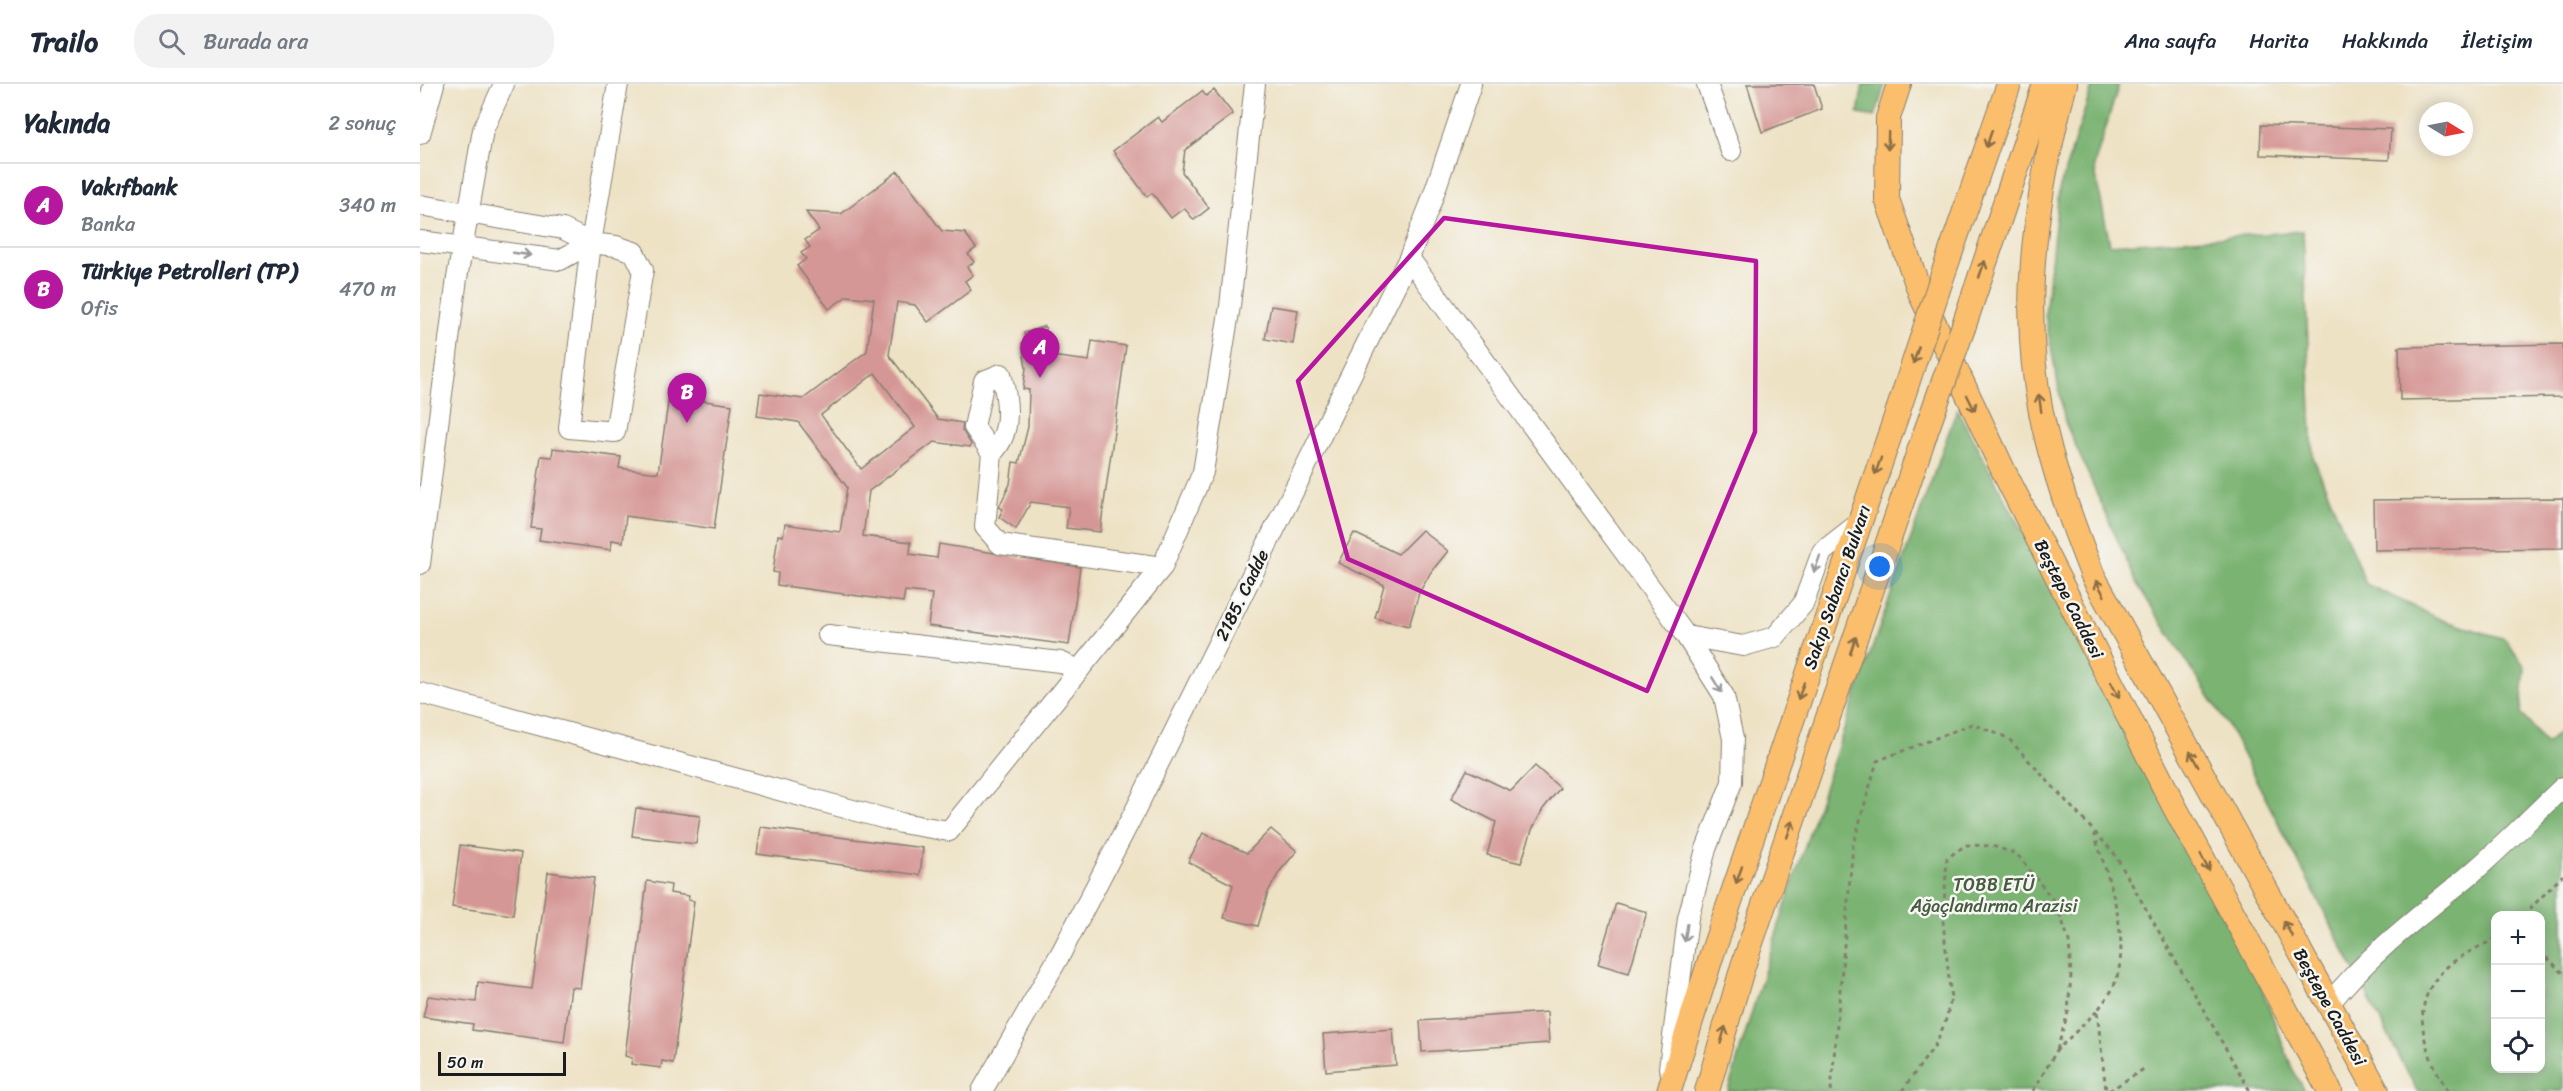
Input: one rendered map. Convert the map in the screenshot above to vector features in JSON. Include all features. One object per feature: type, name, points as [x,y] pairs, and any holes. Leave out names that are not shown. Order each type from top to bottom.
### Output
[{"type":"main road","name":"Beştepe Caddesi","points":[[1899,84],[1888,118],[1887,199],[1921,295],[2005,474],[2169,795],[2330,1091]]},
{"type":"main road","name":"Sakıp Sabancı Bulvarı","points":[[1668,1091],[1712,954],[2009,84]]},
{"type":"main road","name":"Sakıp Sabancı Bulvarı","points":[[1707,1091],[1743,966],[2045,84]]},
{"type":"main road","name":"Beştepe Caddesi","points":[[2065,84],[2036,222],[2030,300],[2033,356],[2041,412],[2071,522],[2093,576],[2377,1091]]},
{"type":"street","points":[[420,134],[434,84]]},
{"type":"street","points":[[420,564],[457,278],[468,214],[483,130],[504,84]]},
{"type":"street","points":[[420,205],[563,229],[591,243],[616,246],[634,252],[643,270],[615,432],[569,428],[591,243],[618,84]]},
{"type":"street","points":[[420,693],[901,823],[949,831],[1162,567],[1203,472],[1230,306],[1255,84]]},
{"type":"street","name":"2185. Cadde","points":[[982,1091],[1061,952],[1134,813],[1409,258],[1430,205],[1471,84]]},
{"type":"street","points":[[1707,84],[1731,151]]},
{"type":"street","points":[[420,241],[560,260],[591,243]]},
{"type":"street","points":[[1409,258],[1686,636],[1724,696],[1733,739],[1732,782],[1706,849],[1688,918],[1668,1091]]},
{"type":"street","points":[[992,453],[985,527],[1000,544],[1162,567]]},
{"type":"street","points":[[1686,636],[1743,646],[1775,636],[1803,604],[1822,552],[1858,524]]},
{"type":"street","points":[[828,635],[1060,662],[1078,670]]},
{"type":"street","points":[[2329,1004],[2354,973],[2399,931],[2468,876],[2563,787]]},
{"type":"path","points":[[1831,1091],[1853,845],[1877,761],[1972,724],[2008,738],[2114,853],[2250,1091]]},
{"type":"path","points":[[2057,1050],[2097,1011],[2113,988],[2121,952],[2116,911],[2093,831]]},
{"type":"path","points":[[1902,1091],[1935,1045],[1945,1023],[1951,999],[1943,921],[1947,858],[1966,845],[1992,846],[2017,854],[2057,904],[2069,941],[2071,975],[2068,1012],[2057,1050],[2033,1091]]},
{"type":"path","points":[[2527,911],[2563,875]]},
{"type":"path","points":[[2448,1091],[2429,1056],[2422,1035],[2421,1021],[2428,992],[2437,977],[2449,964],[2491,941]]},
{"type":"path","points":[[2545,955],[2563,973]]},
{"type":"path","points":[[2097,1011],[2108,1091],[2146,1067]]},
{"type":"highlighted area","points":[[1444,218],[1756,261],[1755,432],[1647,691],[1348,559],[1298,381]]},
{"type":"green space","points":[[1863,84],[1885,84],[1875,117],[1858,114]]},
{"type":"green space","points":[[2093,84],[2119,84],[2094,166],[2110,245],[2303,231],[2313,457],[2366,584],[2442,620],[2505,639],[2525,667],[2521,713],[2546,744],[2563,729],[2563,1091],[2417,1091],[2227,724],[2138,586],[2065,422],[2045,315],[2059,190]]},
{"type":"green space","name":"TOBB ETÜ Ağaçlandırma Arazisi","points":[[1957,409],[2250,957],[2292,1068],[2305,1091],[1728,1091],[1809,833]]},
{"type":"building","points":[[1747,84],[1814,84],[1822,109],[1762,132]]},
{"type":"building","points":[[1214,90],[1233,114],[1185,150],[1182,172],[1209,208],[1194,220],[1184,208],[1171,218],[1152,193],[1147,197],[1113,151],[1158,117],[1162,122],[1202,91],[1206,96]]},
{"type":"building","points":[[2261,125],[2391,129],[2389,160],[2260,155]]},
{"type":"building","points":[[898,171],[942,231],[965,233],[976,248],[968,254],[974,262],[967,267],[973,275],[965,281],[971,290],[928,322],[915,305],[897,302],[889,355],[938,419],[963,423],[962,430],[971,444],[970,447],[934,442],[869,491],[863,536],[911,542],[910,554],[937,558],[939,544],[1080,567],[1069,645],[928,626],[932,594],[905,591],[903,602],[777,585],[778,573],[773,572],[778,535],[783,536],[785,524],[840,532],[847,487],[798,422],[757,416],[760,393],[803,399],[867,351],[874,299],[847,296],[829,309],[797,266],[806,259],[801,253],[810,247],[805,240],[819,230],[806,212],[841,214]],"holes":[[[875,373],[915,427],[861,469],[821,415]]]},
{"type":"building","points":[[1271,306],[1298,310],[1293,344],[1265,339]]},
{"type":"building","points":[[1045,326],[1051,356],[1089,361],[1092,341],[1126,346],[1100,532],[1066,528],[1069,507],[1031,502],[1016,529],[999,517],[1003,509],[999,507],[1010,484],[1013,462],[1019,463],[1028,427],[1029,390],[1023,389],[1026,368],[1022,343],[1026,342],[1024,333]]},
{"type":"building","points":[[2563,344],[2563,397],[2400,400],[2399,347]]},
{"type":"building","points":[[669,396],[732,405],[714,529],[626,516],[623,542],[612,540],[611,550],[539,540],[541,529],[531,528],[541,456],[552,457],[553,448],[621,457],[619,468],[658,473]]},
{"type":"building","points":[[2563,498],[2563,548],[2374,550],[2373,500]]},
{"type":"building","points":[[1422,530],[1448,551],[1431,572],[1419,593],[1409,626],[1375,618],[1384,585],[1338,563],[1354,533],[1398,554]]},
{"type":"building","points":[[1535,766],[1560,788],[1543,809],[1532,830],[1521,863],[1487,855],[1496,822],[1451,799],[1467,770],[1511,791]]},
{"type":"building","points":[[636,808],[700,816],[696,844],[632,836]]},
{"type":"building","points":[[761,827],[923,848],[920,875],[757,854]]},
{"type":"building","points":[[1271,829],[1297,851],[1280,871],[1268,892],[1258,926],[1224,918],[1233,885],[1188,862],[1203,833],[1247,853]]},
{"type":"building","points":[[460,845],[521,853],[513,915],[452,907]]},
{"type":"building","points":[[548,872],[594,878],[580,988],[571,987],[564,1042],[472,1030],[473,1024],[423,1017],[428,996],[476,1002],[478,982],[532,989]]},
{"type":"building","points":[[647,881],[671,885],[670,893],[689,896],[688,900],[694,901],[673,1063],[662,1061],[661,1068],[631,1064],[632,1058],[625,1056]]},
{"type":"building","points":[[1616,903],[1647,912],[1629,973],[1598,964]]},
{"type":"building","points":[[1547,1012],[1549,1043],[1422,1052],[1420,1021]]},
{"type":"building","points":[[1393,1029],[1396,1065],[1326,1071],[1323,1034]]},
{"type":"place","name":"Vakıfbank","points":[[1040,378]]},
{"type":"place","name":"Türkiye Petrolleri (TP)","points":[[687,423]]}]
